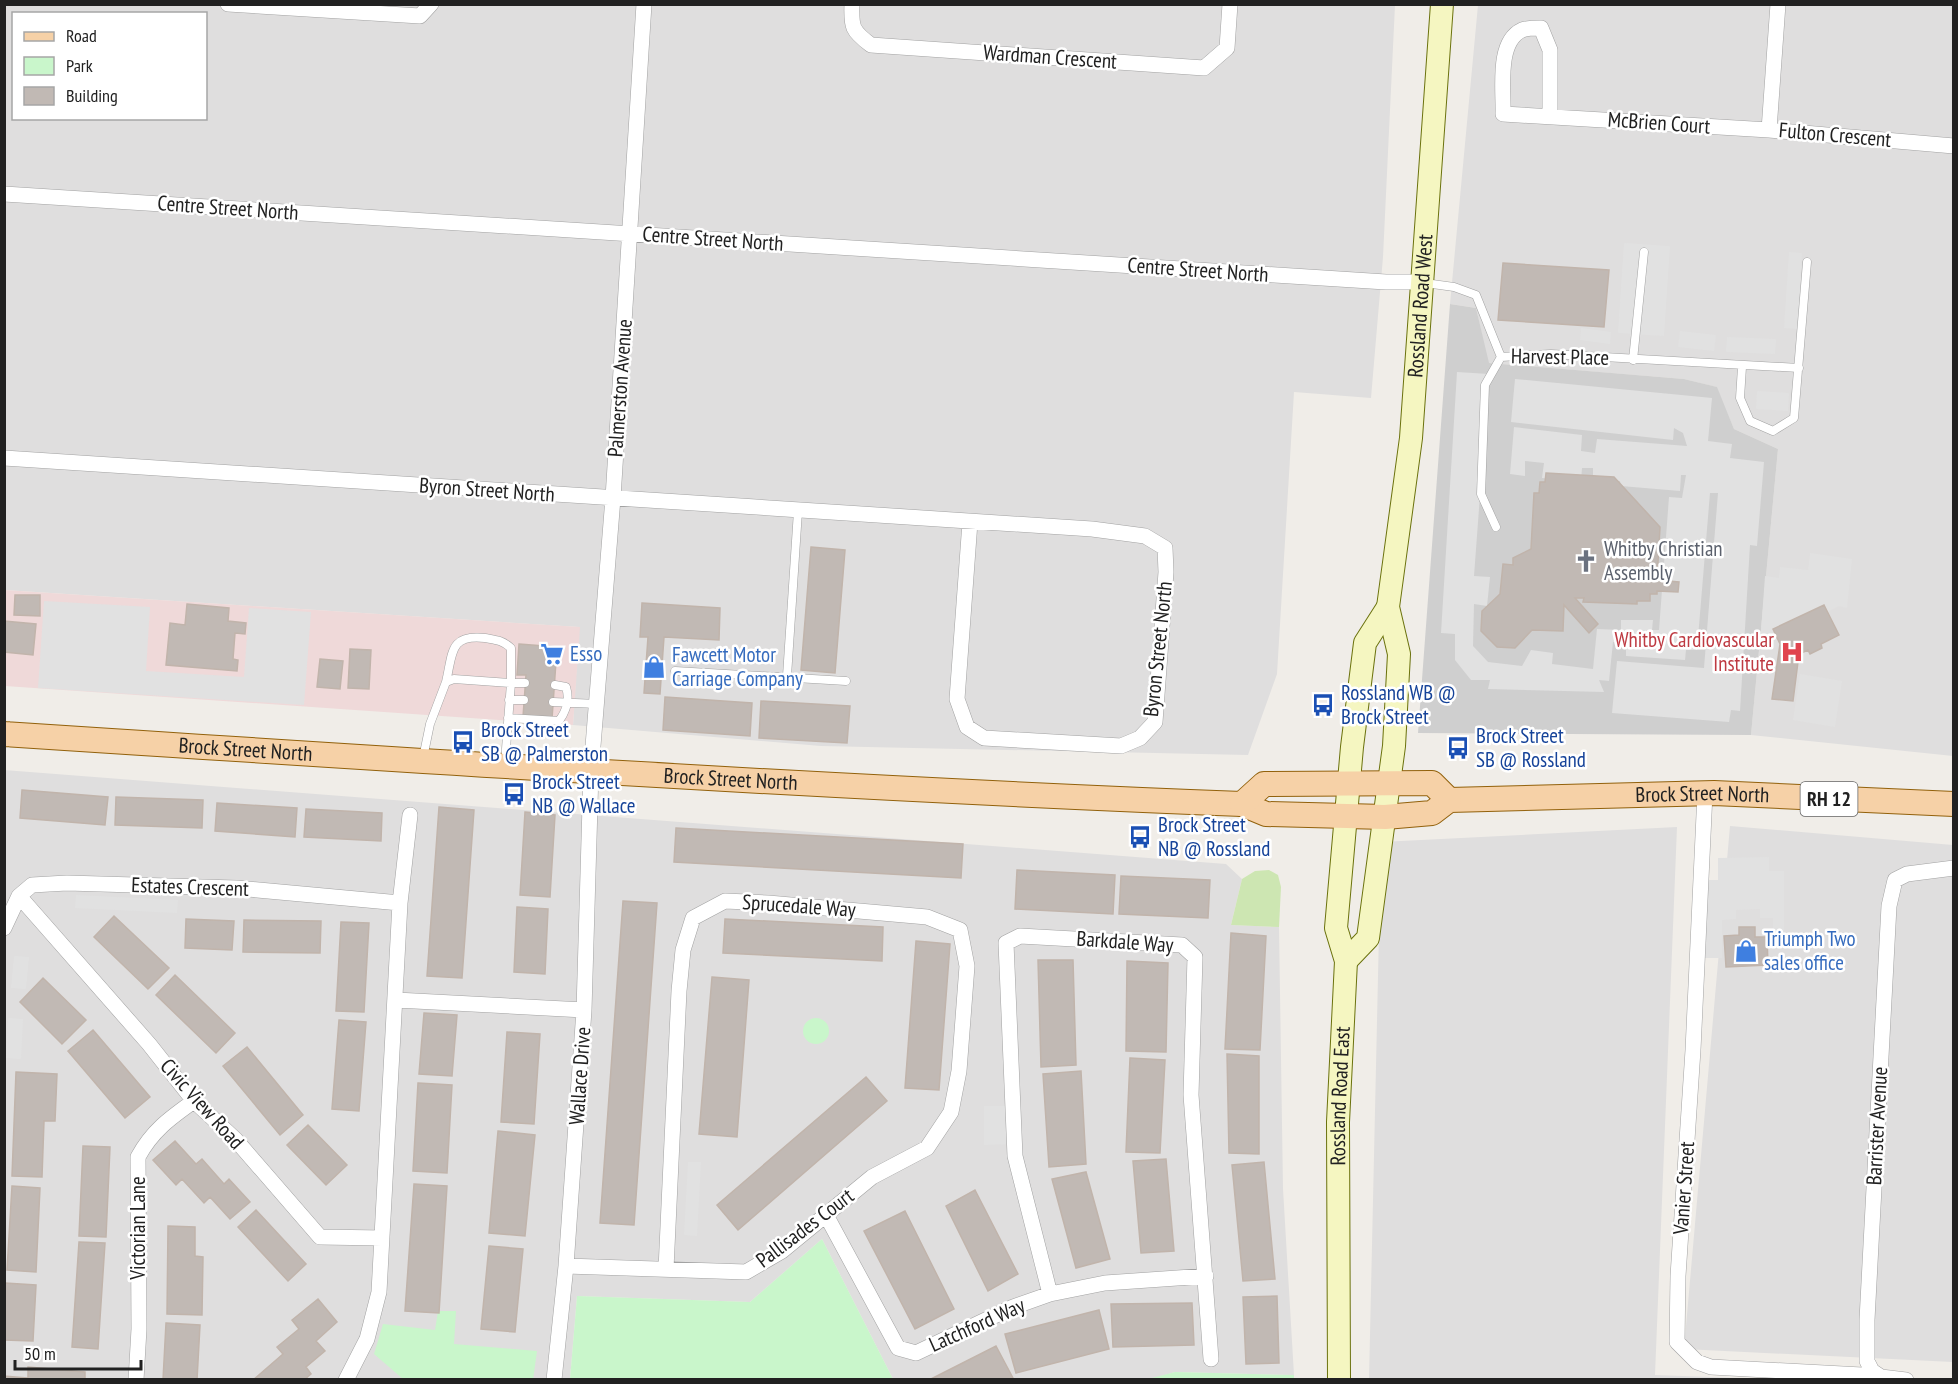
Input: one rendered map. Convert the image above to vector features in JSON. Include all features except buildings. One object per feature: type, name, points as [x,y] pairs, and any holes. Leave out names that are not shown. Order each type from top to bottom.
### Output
[{"type":"main road","name":"Rossland Road West","points":[[1385,817],[1390,784],[1399,654],[1388,607],[1411,438],[1442,4]]},
{"type":"main road","name":"Rossland Road West","points":[[1346,816],[1365,643],[1388,607]]},
{"type":"main road","name":"Brock Street North","points":[[4,734],[504,767],[1017,795],[1242,804],[1266,814],[1385,817],[1432,813],[1449,800],[1705,793],[1953,804]]},
{"type":"main road","points":[[1242,804],[1264,784],[1349,782],[1432,783],[1449,800]]},
{"type":"main road","name":"Rossland Road East","points":[[1339,1380],[1338,1122],[1346,961],[1336,928],[1346,816]]},
{"type":"main road","points":[[1346,961],[1368,938],[1385,817]]},
{"type":"street","points":[[228,4],[420,16],[431,4]]},
{"type":"street","name":"Palmerston Avenue","points":[[591,771],[613,498],[644,4]]},
{"type":"street","name":"Wardman Crescent","points":[[852,4],[851,26],[871,45],[1204,68],[1227,48],[1230,4]]},
{"type":"street","name":"Fulton Crescent","points":[[1778,4],[1769,130],[1953,146]]},
{"type":"street","name":"McBrien Court","points":[[1550,116],[1550,50],[1541,28],[1523,29],[1513,37],[1505,53],[1503,114],[1769,130]]},
{"type":"street","name":"Centre Street North","points":[[4,194],[1386,282],[1422,282]]},
{"type":"street","name":"Byron Street North","points":[[4,458],[1092,529],[1145,536],[1165,548],[1165,583],[1155,722],[1140,738],[1121,746],[1034,743],[984,738],[967,727],[957,699],[970,522]]},
{"type":"street","name":"Wallace Drive","points":[[554,1380],[566,1266],[585,1010],[591,771]]},
{"type":"street","name":"Vanier Street","points":[[1705,793],[1693,1050],[1678,1276],[1677,1342],[1697,1362],[1711,1367],[1862,1374],[1872,1371],[1881,1377],[1906,1380]]},
{"type":"street","points":[[346,1380],[368,1338],[375,1313],[382,1238],[400,903],[410,815]]},
{"type":"street","name":"Barrister Avenue","points":[[1872,1371],[1867,1360],[1867,1320],[1888,906],[1895,880],[1907,874],[1953,868]]},
{"type":"street","name":"Estates Crescent","points":[[19,896],[32,885],[67,883],[236,888],[400,903]]},
{"type":"street","points":[[4,928],[19,896]]},
{"type":"street","name":"Civic View Road","points":[[19,896],[149,1044],[194,1101],[235,1139],[320,1237],[382,1238]]},
{"type":"street","name":"Sprucedale Way","points":[[666,1269],[683,950],[693,918],[725,901],[927,917],[960,930],[967,966],[959,1071],[951,1112],[927,1148]]},
{"type":"street","name":"Barkdale Way","points":[[1050,1294],[1015,1156],[1006,943],[1020,936],[1182,945],[1195,957],[1191,1095],[1211,1359]]},
{"type":"street","points":[[396,1000],[585,1010]]},
{"type":"street","name":"Victorian Lane","points":[[135,1380],[139,1329],[138,1157],[149,1137],[162,1124],[194,1101]]},
{"type":"street","name":"Pallisades Court","points":[[566,1266],[746,1272],[782,1251],[872,1177],[927,1148]]},
{"type":"street","name":"Latchford Way","points":[[826,1215],[898,1348],[916,1353],[1013,1307],[1050,1294],[1105,1283],[1206,1276]]},
{"type":"lane","name":"Harvest Place","points":[[1633,360],[1644,252]]},
{"type":"lane","points":[[1742,366],[1740,398],[1750,421],[1773,431],[1794,418],[1808,262]]},
{"type":"lane","name":"Harvest Place","points":[[1422,282],[1454,287],[1476,295],[1502,357],[1551,354],[1799,368]]},
{"type":"lane","points":[[1497,527],[1481,494],[1485,385],[1502,357]]},
{"type":"lane","points":[[787,676],[798,511]]},
{"type":"lane","points":[[422,761],[430,724],[446,682],[454,645],[461,638],[471,636],[502,640],[511,648],[511,683],[504,767]]},
{"type":"lane","points":[[675,671],[846,681]]},
{"type":"lane","points":[[446,682],[454,679],[525,683]]},
{"type":"lane","points":[[508,718],[560,721],[568,703],[566,687],[555,685]]},
{"type":"lane","points":[[510,700],[524,700]]},
{"type":"lane","points":[[553,702],[598,705]]},
{"type":"shaded area","points":[[4,5],[1395,5],[1383,257],[1371,398],[1294,392],[1277,674],[1248,755],[821,746],[573,725],[579,627],[5,590]]},
{"type":"shaded area","points":[[1478,5],[1953,5],[1953,756],[1751,735],[1778,449],[1734,429],[1716,387],[1684,379],[1488,363],[1476,308],[1450,304]]},
{"type":"shaded area","points":[[1624,243],[1670,246],[1664,336],[1618,333]]},
{"type":"shaded area","points":[[1789,252],[1802,253],[1798,329],[1784,328]]},
{"type":"shaded area","points":[[1450,304],[1476,308],[1489,363],[1684,379],[1717,387],[1734,429],[1778,449],[1751,735],[1418,733]]},
{"type":"shaded area","points":[[1581,328],[1611,332],[1610,344],[1580,340]]},
{"type":"shaded area","points":[[1680,331],[1716,335],[1714,351],[1678,347]]},
{"type":"shaded area","points":[[1727,337],[1776,339],[1775,354],[1726,352]]},
{"type":"shaded area","points":[[1457,372],[1489,374],[1474,576],[1490,577],[1487,606],[1474,604],[1473,646],[1488,662],[1522,666],[1531,650],[1553,653],[1552,664],[1593,669],[1597,629],[1621,630],[1621,620],[1653,620],[1652,630],[1659,630],[1669,497],[1682,498],[1686,475],[1681,475],[1680,491],[1621,486],[1620,481],[1593,479],[1593,468],[1582,468],[1581,481],[1542,478],[1544,463],[1525,461],[1525,476],[1510,474],[1514,427],[1582,435],[1581,451],[1595,453],[1597,439],[1687,446],[1683,433],[1674,428],[1673,440],[1511,422],[1515,379],[1712,398],[1708,441],[1732,444],[1730,458],[1764,462],[1757,546],[1750,545],[1740,711],[1731,710],[1729,722],[1612,713],[1617,661],[1704,668],[1718,493],[1710,493],[1697,650],[1686,650],[1685,660],[1626,656],[1626,643],[1613,642],[1609,681],[1599,680],[1604,692],[1488,689],[1490,680],[1471,680],[1455,660],[1455,634],[1441,633]]},
{"type":"shaded area","points":[[1757,391],[1789,393],[1788,411],[1756,409]]},
{"type":"shaded area","points":[[1810,553],[1852,559],[1847,608],[1839,606],[1760,646],[1765,576],[1779,578],[1780,567],[1808,570]]},
{"type":"shaded area","points":[[4,590],[580,627],[573,725],[5,686]]},
{"type":"shaded area","points":[[44,601],[150,607],[146,671],[244,677],[249,608],[311,612],[304,705],[38,688]]},
{"type":"shaded area","points":[[1800,674],[1842,681],[1835,727],[1793,720]]},
{"type":"shaded area","points":[[4,770],[1226,864],[1242,879],[1231,925],[1279,927],[1283,1189],[1294,1375],[1175,1372],[1148,1380],[893,1379],[822,1239],[750,1302],[577,1296],[570,1379],[5,1379]]},
{"type":"shaded area","points":[[1730,826],[1953,845],[1953,1362],[1684,1349]]},
{"type":"shaded area","points":[[1677,827],[1655,1375],[1764,1379],[1369,1380],[1381,842]]},
{"type":"shaded area","points":[[1769,857],[1769,871],[1784,871],[1784,946],[1773,946],[1773,918],[1760,918],[1760,909],[1736,910],[1736,919],[1722,920],[1722,958],[1703,958],[1703,880],[1718,880],[1718,858]]},
{"type":"shaded area","points":[[76,895],[178,900],[177,913],[75,908]]},
{"type":"shaded area","points":[[14,956],[29,957],[26,989],[11,988]]},
{"type":"shaded area","points":[[8,1018],[23,1019],[21,1059],[6,1058]]},
{"type":"shaded area","points":[[984,1106],[1013,1106],[1014,1144],[984,1145]]},
{"type":"shaded area","points":[[688,1162],[701,1162],[697,1236],[684,1235]]},
{"type":"green space","points":[[1269,870],[1278,875],[1281,887],[1279,927],[1231,925],[1242,879],[1255,871]]},
{"type":"green space","points":[[816,1018],[825,1022],[829,1031],[825,1040],[816,1044],[807,1040],[803,1031],[807,1022]]},
{"type":"green space","points":[[822,1239],[893,1379],[570,1379],[577,1296],[750,1302]]},
{"type":"green space","points":[[438,1311],[456,1311],[454,1344],[537,1351],[533,1380],[403,1379],[374,1354],[383,1324],[435,1330]]},
{"type":"green space","points":[[1175,1372],[1294,1375],[1294,1379],[1148,1379]]},
{"type":"place","name":"Whitby Christian Assembly","points":[[1586,561]]},
{"type":"place","name":"Whitby Cardiovascular Institute","points":[[1792,652]]},
{"type":"place","name":"Esso","points":[[552,654]]},
{"type":"place","name":"Fawcett Motor Carriage Company","points":[[654,667]]},
{"type":"place","name":"Rossland WB @ Brock Street","points":[[1323,705]]},
{"type":"place","name":"Brock Street SB @ Palmerston","points":[[463,742]]},
{"type":"place","name":"Brock Street SB @ Rossland","points":[[1458,748]]},
{"type":"place","name":"Brock Street NB @ Wallace","points":[[514,794]]},
{"type":"place","name":"Brock Street NB @ Rossland","points":[[1140,837]]},
{"type":"place","name":"Triumph Two sales office","points":[[1746,951]]}]
